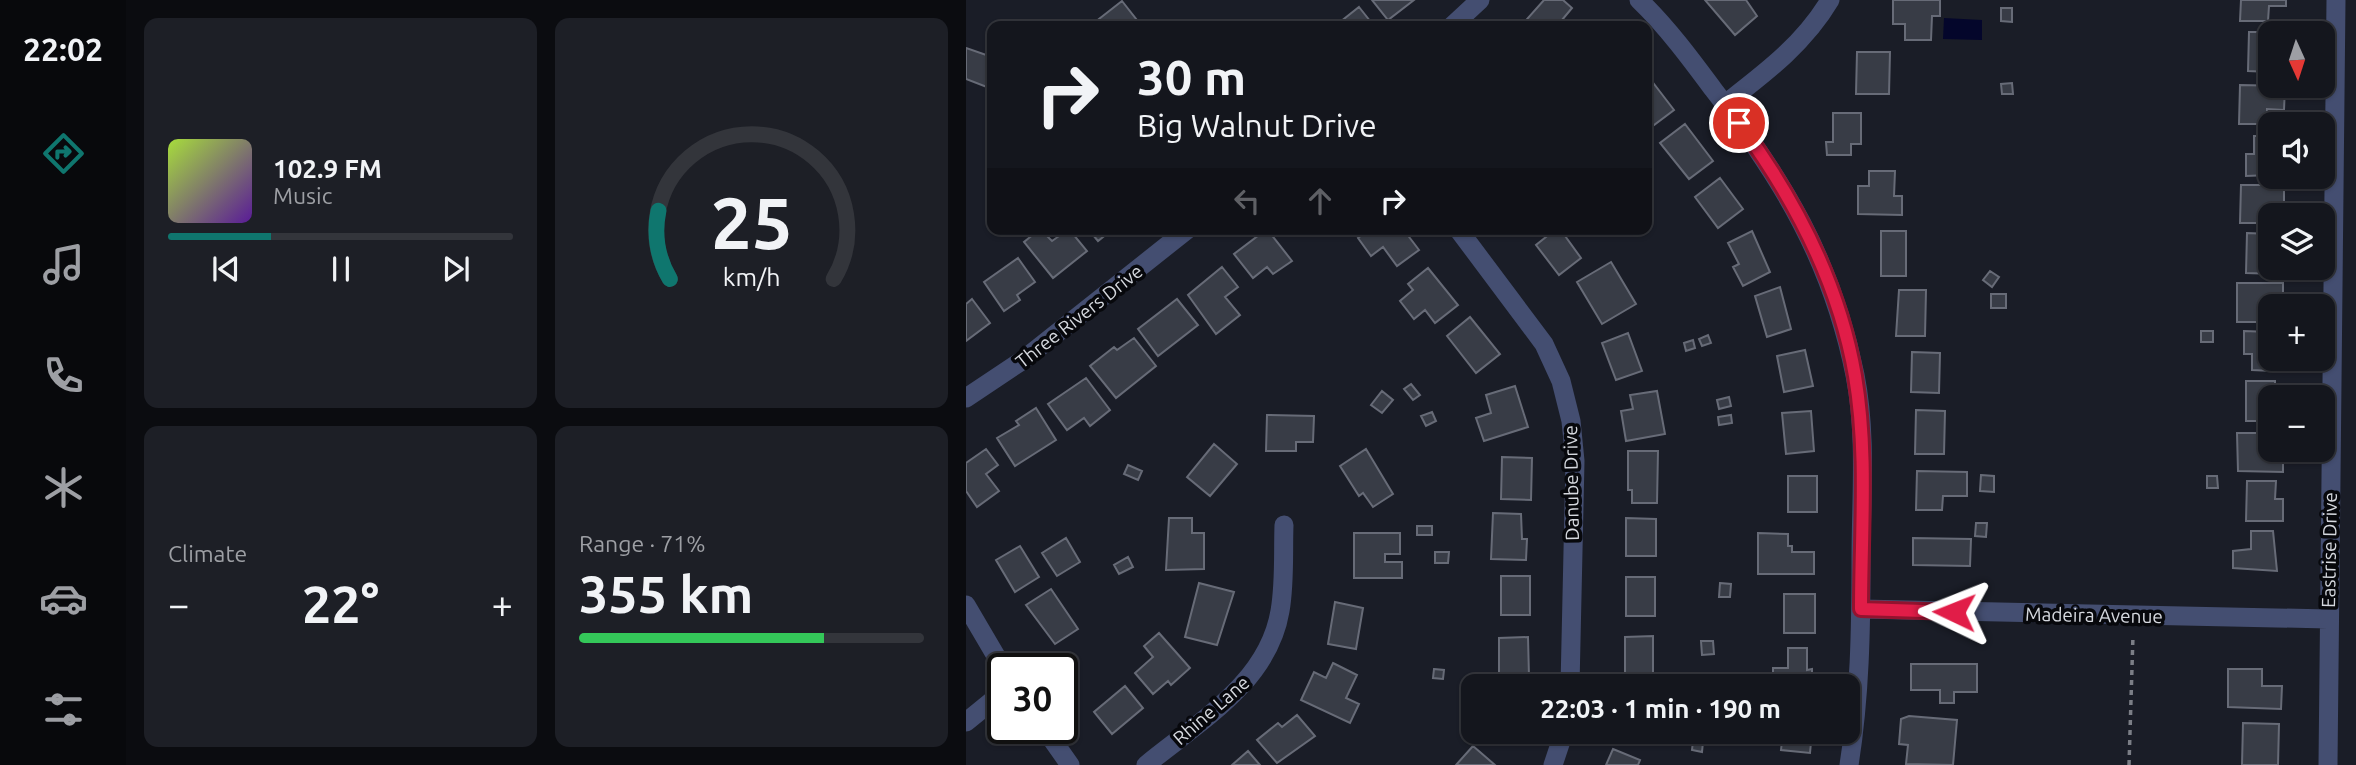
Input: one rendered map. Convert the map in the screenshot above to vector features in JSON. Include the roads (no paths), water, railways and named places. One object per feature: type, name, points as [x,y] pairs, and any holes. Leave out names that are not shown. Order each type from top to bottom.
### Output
[{"type":"street","points":[[1457,21],[1480,0]]},
{"type":"street","points":[[1639,0],[1677,42],[1773,170],[1810,236],[1832,290],[1855,375],[1862,462],[1858,679],[1849,765]]},
{"type":"street","points":[[1725,104],[1779,63],[1818,21],[1830,0]]},
{"type":"street","name":"Eastrise Drive","points":[[2328,765],[2336,0]]},
{"type":"street","name":"Three Rivers Drive","points":[[966,398],[1023,360],[1180,235]]},
{"type":"street","name":"Danube Drive","points":[[1462,235],[1544,344],[1561,382],[1571,421],[1575,461],[1570,674]]},
{"type":"street","name":"Rhine Lane","points":[[1146,765],[1247,681],[1265,654],[1280,611],[1284,525]]},
{"type":"street","points":[[966,606],[994,653]]},
{"type":"street","name":"Madeira Avenue","points":[[1861,609],[2328,619]]},
{"type":"street","points":[[966,722],[987,705]]},
{"type":"street","points":[[1055,744],[1070,765]]},
{"type":"street","points":[[1553,765],[1560,744]]},
{"type":"water","points":[[1944,18],[1982,20],[1982,40],[1943,39]]}]
